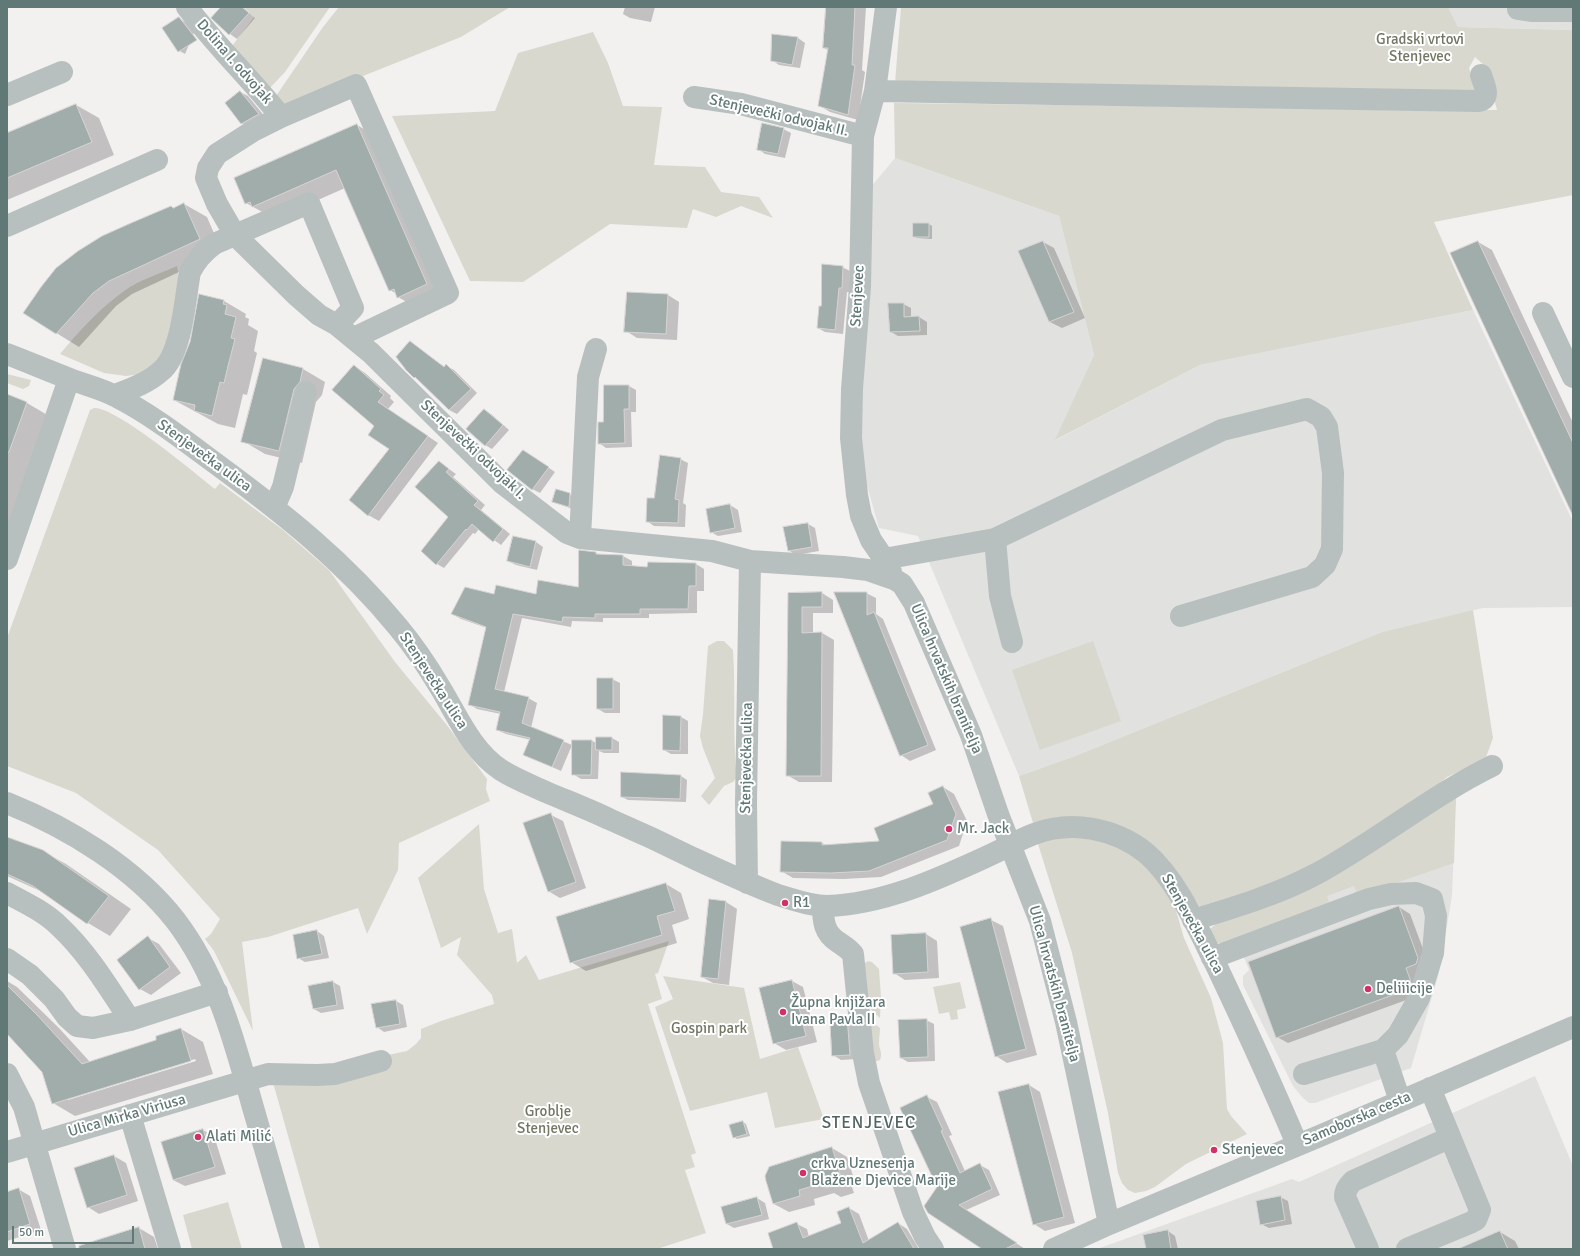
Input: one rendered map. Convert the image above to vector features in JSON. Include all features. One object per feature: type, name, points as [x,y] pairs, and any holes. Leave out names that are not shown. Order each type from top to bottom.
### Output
[{"type":"street","name":"Dolina I. odvojak","points":[[188,7],[206,32],[281,116]]},
{"type":"street","name":"Stenjevec","points":[[886,7],[875,92],[863,136],[860,287],[852,389],[851,438],[857,495],[862,516],[871,540],[884,559],[894,579]]},
{"type":"street","points":[[1518,9],[1531,11],[1573,11]]},
{"type":"street","points":[[7,95],[62,72]]},
{"type":"street","points":[[875,92],[1478,101],[1486,98],[1487,94],[1481,76]]},
{"type":"street","points":[[281,116],[356,85],[448,293],[354,338]]},
{"type":"street","name":"Stenjevečki odvojak II.","points":[[694,97],[741,104],[863,136]]},
{"type":"street","name":"Stenjevečki odvojak I.","points":[[281,116],[217,154],[208,168],[206,178],[217,204],[235,235],[319,315],[337,325],[354,338],[398,378],[502,483],[567,533],[580,538],[712,551],[750,561],[868,570],[894,579]]},
{"type":"street","points":[[7,226],[157,160]]},
{"type":"street","points":[[115,395],[140,384],[163,370],[172,356],[179,337],[190,272],[195,262],[204,252],[214,244],[309,203],[353,308],[337,325]]},
{"type":"street","points":[[1543,313],[1573,377]]},
{"type":"street","points":[[580,538],[588,377],[596,349]]},
{"type":"street","name":"Stenjevečka ulica","points":[[7,354],[69,379],[115,395],[164,426],[300,528],[339,562],[394,623],[426,665],[469,736],[483,756],[500,770],[521,781],[604,816],[747,883],[804,904],[823,906],[851,904],[879,899],[941,876],[1010,846],[1033,834],[1064,827],[1089,828],[1108,833],[1132,844],[1157,864],[1172,882],[1193,920],[1254,1045],[1297,1144]]},
{"type":"street","points":[[7,559],[69,379]]},
{"type":"street","points":[[272,506],[277,501],[282,487],[306,392]]},
{"type":"street","points":[[884,559],[995,539],[1222,430],[1306,409],[1321,417],[1327,427],[1332,473],[1332,549],[1325,565],[1312,577],[1181,616]]},
{"type":"street","points":[[995,539],[1000,596],[1012,642]]},
{"type":"street","name":"Stenjevečka ulica","points":[[747,883],[746,802],[750,561]]},
{"type":"street","name":"Ulica hrvatskih branitelja","points":[[894,579],[902,584],[907,591],[928,633],[971,735],[1010,846],[1040,921],[1066,1022],[1109,1224]]},
{"type":"street","points":[[1193,920],[1286,889],[1319,873],[1465,779],[1492,766]]},
{"type":"street","points":[[7,803],[43,818],[96,849],[142,886],[176,921],[200,958],[217,992],[236,1044],[294,1249]]},
{"type":"street","points":[[7,893],[26,903],[58,925],[81,949],[130,1020]]},
{"type":"street","points":[[1212,958],[1369,899],[1391,894],[1416,893],[1432,899],[1436,916],[1433,953],[1419,998],[1398,1035],[1383,1050],[1304,1074]]},
{"type":"street","points":[[823,906],[824,922],[828,933],[838,943],[847,947],[852,954],[863,1053],[869,1083],[913,1212],[925,1237],[933,1249]]},
{"type":"street","points":[[7,959],[30,975],[54,999],[68,1018],[77,1026],[92,1028],[130,1020],[217,992]]},
{"type":"street","name":"Samoborska cesta","points":[[1054,1249],[1297,1144],[1572,1030]]},
{"type":"street","points":[[1383,1050],[1400,1101]]},
{"type":"street","name":"Ulica Mirka Viriusa","points":[[7,1152],[268,1074],[335,1074],[381,1061]]},
{"type":"street","points":[[7,1074],[24,1107],[65,1249]]},
{"type":"street","points":[[1407,1249],[1476,1220],[1480,1210],[1449,1138],[1430,1088]]},
{"type":"street","points":[[130,1116],[170,1249]]},
{"type":"street","points":[[1368,1249],[1345,1197],[1345,1191],[1348,1186],[1353,1181],[1449,1138]]},
{"type":"shaded area","points":[[1448,7],[1573,7],[1573,30],[1458,27]]},
{"type":"shaded area","points":[[895,158],[1059,216],[1094,355],[1056,440],[1200,365],[1473,310],[1573,522],[1573,607],[1483,608],[1382,632],[1075,756],[1019,776],[918,536],[879,528],[856,447],[870,188]]},
{"type":"shaded area","points":[[1456,795],[1452,896],[1439,973],[1411,1068],[1315,1103],[1309,1103],[1293,1086],[1243,985],[1243,976],[1249,970],[1234,933]]},
{"type":"shaded area","points":[[1535,1076],[1573,1166],[1573,1249],[1097,1249],[1292,1179],[1299,1182]]},
{"type":"green space","points":[[244,7],[330,7],[285,72],[268,90],[229,50],[254,17]]},
{"type":"green space","points":[[339,7],[510,7],[461,37],[285,107],[274,99],[323,27]]},
{"type":"green space","name":"Gradski vrtovi Stenjevec","points":[[901,7],[1448,7],[1458,27],[1573,30],[1573,195],[1434,222],[1473,310],[1200,365],[1055,440],[1094,355],[1059,216],[895,158],[894,103],[1497,110],[1485,66],[1475,57],[1469,68],[1476,92],[895,83]]},
{"type":"green space","points":[[593,32],[608,63],[623,106],[662,107],[654,165],[705,167],[721,192],[759,197],[773,218],[741,206],[716,217],[693,209],[687,228],[610,224],[523,282],[470,281],[392,116],[495,111],[518,53]]},
{"type":"green space","points":[[177,266],[182,291],[166,354],[142,374],[126,376],[104,373],[60,354],[74,337],[106,305],[124,291],[143,280]]},
{"type":"green space","points":[[7,374],[31,380],[29,386],[23,389],[7,383]]},
{"type":"green space","points":[[94,408],[104,410],[136,429],[215,489],[220,483],[283,530],[329,570],[395,662],[446,724],[487,779],[486,789],[490,801],[399,843],[398,870],[367,934],[358,908],[268,937],[242,942],[253,1031],[214,951],[205,939],[211,934],[220,919],[158,850],[76,793],[7,766],[7,638],[90,410]]},
{"type":"green space","points":[[1473,610],[1493,738],[1485,760],[1447,777],[1411,808],[1308,868],[1268,886],[1201,909],[1168,860],[1041,821],[1033,823],[1019,776],[1075,756],[1382,632]]},
{"type":"green space","points":[[717,641],[724,641],[733,650],[737,777],[733,782],[724,786],[709,805],[701,796],[715,778],[703,748],[700,736],[708,646]]},
{"type":"green space","points":[[1093,641],[1121,721],[1040,750],[1012,670]]},
{"type":"green space","points":[[1456,795],[1454,863],[1358,896],[1354,886],[1327,896],[1330,906],[1225,944],[1215,943],[1209,932],[1210,929],[1221,919]]},
{"type":"green space","name":"Groblje Stenjevec","points":[[479,824],[484,889],[498,933],[512,929],[517,963],[526,955],[539,980],[669,941],[658,973],[655,974],[662,999],[648,1004],[696,1153],[691,1155],[695,1167],[685,1170],[706,1233],[657,1249],[320,1249],[272,1079],[407,1051],[421,1038],[421,1029],[494,1004],[492,995],[457,955],[461,937],[441,948],[418,878]]},
{"type":"green space","points":[[1075,836],[1114,845],[1137,857],[1160,881],[1175,907],[1184,938],[1211,998],[1223,1043],[1227,1109],[1231,1116],[1247,1134],[1186,1164],[1155,1187],[1146,1191],[1135,1193],[1128,1190],[1122,1183],[1118,1173],[1108,1113],[1072,953],[1038,844],[1042,840]]},
{"type":"green space","points":[[868,961],[872,962],[879,969],[881,997],[880,1018],[866,1005],[862,965]]},
{"type":"green space","name":"Gospin park","points":[[663,976],[744,988],[760,1059],[798,1047],[824,1119],[775,1128],[767,1092],[690,1111],[655,1007],[673,999]]},
{"type":"green space","points":[[960,982],[966,1008],[957,1010],[958,1019],[951,1020],[949,1012],[939,1014],[933,987]]},
{"type":"green space","points":[[866,1017],[880,1028],[879,1043],[881,1058],[880,1060],[871,1063]]},
{"type":"green space","points":[[228,1202],[242,1249],[192,1249],[183,1215]]},
{"type":"building","points":[[221,7],[242,7],[249,13],[229,35],[211,18]]},
{"type":"building","points":[[826,7],[855,7],[852,65],[855,65],[848,115],[818,106],[828,48],[823,48]]},
{"type":"building","points":[[179,17],[197,40],[178,52],[162,28]]},
{"type":"building","points":[[772,34],[798,37],[792,65],[771,61]]},
{"type":"building","points":[[240,91],[259,114],[241,124],[225,103]]},
{"type":"building","points":[[76,104],[92,142],[7,178],[7,133]]},
{"type":"building","points":[[762,123],[784,128],[778,154],[757,150]]},
{"type":"building","points":[[357,124],[427,284],[397,298],[394,289],[389,291],[336,170],[252,207],[250,202],[245,204],[234,178]]},
{"type":"building","points":[[184,203],[200,239],[109,281],[93,293],[56,334],[23,313],[56,268],[78,251],[102,236],[171,206],[173,208]]},
{"type":"building","points":[[913,223],[929,223],[929,237],[913,237]]},
{"type":"building","points":[[1043,241],[1074,312],[1049,322],[1018,251]]},
{"type":"building","points":[[1478,241],[1573,443],[1573,516],[1450,253]]},
{"type":"building","points":[[822,264],[843,266],[842,288],[839,288],[835,330],[817,328],[819,306],[821,306]]},
{"type":"building","points":[[627,292],[668,294],[666,334],[624,332]]},
{"type":"building","points":[[199,294],[224,300],[223,304],[227,305],[225,314],[236,317],[231,338],[235,339],[224,383],[220,382],[212,416],[194,411],[195,405],[173,400],[181,364],[190,342]]},
{"type":"building","points":[[888,303],[904,303],[904,317],[919,316],[920,331],[890,332]]},
{"type":"building","points":[[410,341],[444,367],[446,364],[471,389],[449,410],[406,370],[396,357]]},
{"type":"building","points":[[263,358],[303,368],[300,382],[294,389],[279,451],[241,442]]},
{"type":"building","points":[[354,365],[381,389],[379,391],[384,395],[378,402],[428,436],[368,516],[349,500],[389,449],[368,435],[374,426],[332,390]]},
{"type":"building","points":[[604,385],[629,385],[629,409],[624,409],[625,443],[598,444],[598,422],[603,422]]},
{"type":"building","points":[[7,394],[27,402],[9,452],[7,452]]},
{"type":"building","points":[[484,409],[503,425],[485,446],[466,429]]},
{"type":"building","points":[[523,450],[549,467],[532,490],[507,470]]},
{"type":"building","points":[[660,455],[681,458],[675,499],[679,500],[678,523],[646,522],[647,498],[654,498]]},
{"type":"building","points":[[439,461],[449,469],[446,472],[478,501],[474,505],[503,529],[493,542],[472,524],[467,530],[466,529],[436,565],[421,551],[448,517],[415,487]]},
{"type":"building","points":[[556,489],[570,493],[569,507],[552,502]]},
{"type":"building","points":[[730,504],[735,528],[710,533],[706,509]]},
{"type":"building","points":[[808,523],[812,547],[788,551],[783,527]]},
{"type":"building","points":[[513,536],[536,541],[530,567],[507,561]]},
{"type":"building","points":[[579,550],[596,552],[596,554],[623,555],[623,565],[647,567],[648,562],[696,563],[696,586],[689,586],[688,609],[640,609],[640,614],[595,614],[595,618],[563,617],[562,622],[513,614],[495,689],[529,697],[522,723],[564,740],[552,767],[523,755],[530,738],[496,730],[500,712],[468,705],[486,627],[451,614],[465,587],[494,594],[496,585],[536,594],[538,580],[578,587]]},
{"type":"building","points":[[822,592],[822,607],[802,607],[802,633],[822,632],[821,776],[786,776],[788,593]]},
{"type":"building","points":[[834,592],[867,592],[867,615],[874,612],[928,745],[900,756]]},
{"type":"building","points":[[597,678],[613,678],[613,709],[597,709]]},
{"type":"building","points":[[663,715],[681,716],[680,751],[663,750]]},
{"type":"building","points":[[596,737],[612,737],[612,750],[596,750]]},
{"type":"building","points":[[572,740],[592,740],[591,775],[572,775]]},
{"type":"building","points":[[621,772],[681,775],[680,799],[621,797]]},
{"type":"building","points":[[943,786],[956,814],[947,840],[869,871],[831,873],[780,872],[781,841],[822,842],[822,845],[879,841],[874,828],[933,804],[928,793]]},
{"type":"building","points":[[551,813],[576,882],[548,892],[523,823]]},
{"type":"building","points":[[7,837],[43,850],[109,896],[87,924],[33,886],[7,874]]},
{"type":"building","points":[[666,883],[675,911],[657,916],[662,935],[570,963],[556,917]]},
{"type":"building","points":[[709,899],[726,901],[718,979],[701,977]]},
{"type":"building","points":[[1399,906],[1418,958],[1416,964],[1406,968],[1411,982],[1409,989],[1276,1038],[1248,962]]},
{"type":"building","points":[[991,918],[1026,1049],[995,1057],[960,927]]},
{"type":"building","points":[[317,930],[322,954],[297,959],[293,935]]},
{"type":"building","points":[[926,933],[928,972],[893,974],[891,935]]},
{"type":"building","points":[[148,936],[170,967],[139,990],[117,960]]},
{"type":"building","name":"Župna knjižara Ivana Pavla II","points":[[792,980],[806,1036],[773,1044],[759,988]]},
{"type":"building","points":[[333,981],[337,1005],[313,1009],[308,986]]},
{"type":"building","points":[[7,985],[82,1064],[156,1040],[156,1036],[181,1028],[191,1061],[52,1104],[42,1072],[7,1034]]},
{"type":"building","points":[[396,1000],[400,1024],[376,1028],[371,1004]]},
{"type":"building","points":[[830,1016],[847,1016],[850,1055],[832,1056]]},
{"type":"building","points":[[927,1019],[928,1057],[900,1058],[898,1020]]},
{"type":"building","points":[[1029,1084],[1064,1217],[1033,1225],[998,1092]]},
{"type":"building","points":[[927,1095],[960,1173],[980,1163],[992,1189],[959,1205],[1017,1243],[1005,1249],[982,1249],[928,1213],[924,1206],[937,1187],[900,1108]]},
{"type":"building","points":[[743,1121],[747,1134],[733,1138],[729,1125]]},
{"type":"building","points":[[203,1129],[215,1167],[173,1180],[161,1142]]},
{"type":"building","name":"crkva Uznesenja Blažene Djevice Marije","points":[[832,1147],[841,1177],[837,1178],[839,1184],[825,1188],[823,1183],[799,1190],[800,1196],[773,1204],[765,1176],[769,1167]]},
{"type":"building","points":[[114,1155],[127,1195],[87,1208],[74,1168]]},
{"type":"building","points":[[19,1188],[30,1224],[7,1232],[7,1192]]},
{"type":"building","points":[[1281,1196],[1285,1220],[1260,1225],[1256,1201]]},
{"type":"building","points":[[757,1197],[762,1215],[726,1224],[721,1207]]},
{"type":"building","points":[[849,1207],[863,1243],[898,1222],[914,1249],[773,1249],[768,1233],[797,1222],[803,1238],[841,1223],[837,1212]]},
{"type":"building","points":[[139,1227],[145,1249],[79,1249],[79,1246]]},
{"type":"building","points":[[1168,1230],[1171,1249],[1146,1249],[1143,1235]]},
{"type":"building","points":[[1500,1231],[1508,1249],[1458,1249]]},
{"type":"place","name":"Mr. Jack","points":[[949,829]]},
{"type":"place","name":"R1","points":[[785,903]]},
{"type":"place","name":"Deliiicije","points":[[1368,989]]},
{"type":"place","name":"Župna knjižara Ivana Pavla II","points":[[783,1012]]},
{"type":"place","name":"Alati Milić","points":[[198,1137]]},
{"type":"place","name":"Stenjevec","points":[[1214,1150]]},
{"type":"place","name":"crkva Uznesenja Blažene Djevice Marije","points":[[803,1173]]},
{"type":"district","name":"STENJEVEC","points":[[869,1124]]}]
